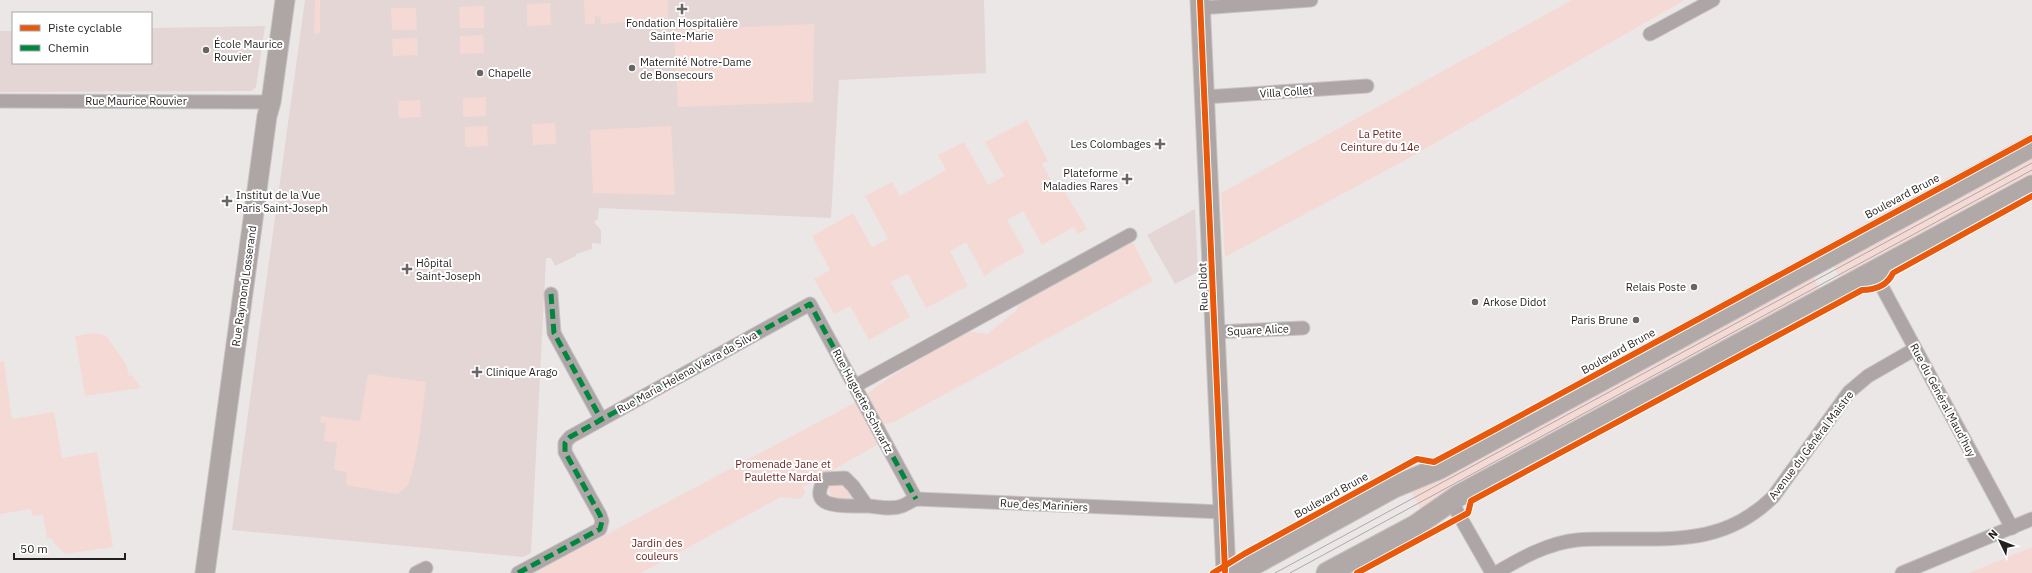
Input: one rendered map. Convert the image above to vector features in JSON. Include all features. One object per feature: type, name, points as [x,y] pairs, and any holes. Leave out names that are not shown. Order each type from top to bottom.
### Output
[{"type":"main road","name":"Boulevard Brune","points":[[1238,573],[1394,487],[1440,468],[2032,146]]},
{"type":"main road","points":[[1327,573],[1415,526],[1451,501],[2032,186]]},
{"type":"street","name":"Rue Raymond Losserand","points":[[205,573],[267,116],[271,102],[285,0]]},
{"type":"street","points":[[1200,4],[1311,0]]},
{"type":"street","points":[[1650,34],[1712,0]]},
{"type":"street","name":"Rue Didot","points":[[1200,4],[1226,573]]},
{"type":"street","name":"Villa Collet","points":[[1204,97],[1367,86]]},
{"type":"street","name":"Rue Maurice Rouvier","points":[[0,101],[271,102]]},
{"type":"street","points":[[855,386],[1130,235]]},
{"type":"street","name":"Rue du Général Maud'huy","points":[[1874,272],[2012,528]]},
{"type":"street","points":[[551,294],[554,333],[601,419]]},
{"type":"street","name":"Rue Huguette Schwartz","points":[[810,304],[916,499]]},
{"type":"street","name":"Rue Maria Helena Vieira da Silva","points":[[518,573],[600,529],[602,521],[600,515],[565,452],[565,443],[570,437],[810,304]]},
{"type":"street","name":"Square Alice","points":[[1214,332],[1303,328]]},
{"type":"street","name":"Avenue du Général Maistre","points":[[1496,573],[1531,553],[1577,540],[1693,538],[1718,532],[1742,522],[1759,510],[1773,497],[1849,392],[1868,376],[1915,349]]},
{"type":"street","name":"Rue des Mariniers","points":[[867,506],[901,507],[916,499],[1223,512]]},
{"type":"street","points":[[1451,501],[1492,573]]},
{"type":"street","points":[[1902,573],[2032,520]]},
{"type":"shaded area","name":"Hôpital Saint-Joseph","points":[[305,0],[984,0],[986,73],[839,80],[831,218],[599,208],[598,219],[594,222],[601,230],[601,244],[592,243],[592,249],[576,254],[576,256],[555,266],[551,258],[546,258],[531,553],[523,557],[232,530]]},
{"type":"shaded area","name":"École Maurice Rouvier","points":[[265,26],[256,87],[251,91],[0,92],[0,31],[12,31],[12,64],[152,64],[152,28]]},
{"type":"shaded area","points":[[1195,209],[1198,272],[1175,284],[1147,235]]},
{"type":"green space","points":[[315,0],[320,0],[320,33],[314,34]]},
{"type":"green space","points":[[584,0],[668,0],[668,18],[601,24],[600,17],[595,16],[595,24],[585,24]]},
{"type":"green space","name":"La Petite Ceinture du 14e","points":[[1572,0],[1685,0],[1400,163],[1225,257],[1221,193]]},
{"type":"green space","points":[[550,3],[551,25],[527,26],[527,4]]},
{"type":"green space","points":[[484,6],[484,28],[460,28],[459,7]]},
{"type":"green space","points":[[391,8],[416,8],[417,30],[392,30]]},
{"type":"green space","points":[[814,24],[813,102],[678,107],[674,30]]},
{"type":"green space","points":[[483,35],[484,53],[460,54],[460,36]]},
{"type":"green space","points":[[417,38],[418,55],[393,56],[392,39]]},
{"type":"green space","points":[[486,97],[486,116],[463,117],[463,98]]},
{"type":"green space","points":[[420,100],[421,117],[399,118],[398,101]]},
{"type":"green space","points":[[1027,120],[1048,161],[1042,164],[1054,185],[1059,182],[1087,229],[1078,234],[1074,227],[1042,245],[1023,211],[1007,220],[1025,252],[992,270],[985,277],[966,242],[950,251],[968,286],[926,308],[908,274],[891,282],[910,317],[869,340],[850,306],[834,314],[814,279],[830,270],[812,236],[853,213],[872,247],[888,239],[865,196],[892,182],[900,196],[946,170],[938,155],[964,142],[988,185],[1004,176],[985,142]]},
{"type":"green space","points":[[555,123],[556,144],[533,145],[532,124]]},
{"type":"green space","points":[[487,126],[488,146],[465,147],[465,127]]},
{"type":"green space","points":[[671,126],[675,195],[593,193],[590,130]]},
{"type":"green space","points":[[2032,155],[2032,179],[1842,282],[1832,263]]},
{"type":"green space","points":[[1131,239],[1153,281],[892,423],[884,424],[867,394],[887,379],[966,331],[987,334],[1016,311],[1023,298],[1073,271],[1096,263],[1106,252]]},
{"type":"green space","points":[[1812,274],[1822,293],[1423,513],[1409,488]]},
{"type":"green space","points":[[95,333],[106,336],[126,364],[129,376],[132,375],[141,388],[85,396],[75,336]]},
{"type":"green space","points":[[4,361],[12,419],[54,412],[62,458],[97,452],[113,547],[66,554],[53,542],[52,538],[47,539],[43,515],[32,516],[31,509],[0,514],[0,362]]},
{"type":"green space","points":[[368,374],[426,382],[420,434],[412,473],[408,486],[397,494],[346,485],[347,472],[334,470],[337,443],[324,441],[326,423],[320,422],[321,416],[360,421]]},
{"type":"green space","name":"Promenade Jane et Paulette Nardal","points":[[856,402],[879,444],[803,487],[805,492],[803,497],[798,499],[781,497],[641,573],[534,573]]},
{"type":"green space","points":[[832,484],[843,484],[853,500],[841,500],[834,498],[829,492],[829,487]]},
{"type":"green space","points":[[2032,547],[2032,573],[1969,573]]},
{"type":"tram line","points":[[1275,573],[2032,163]]},
{"type":"tram line","points":[[1290,573],[2032,170]]},
{"type":"marked path","points":[[551,294],[554,333],[601,419]]},
{"type":"marked path","points":[[518,573],[600,529],[602,521],[600,515],[565,452],[565,443],[570,437],[810,304],[916,499]]},
{"type":"cycle path","points":[[1200,0],[1225,571]]},
{"type":"cycle path","points":[[1213,573],[1244,554],[1417,459],[1434,462],[2032,138]]},
{"type":"cycle path","points":[[1357,573],[1468,513],[1471,501],[1862,290],[1876,288],[1884,284],[1893,273],[2032,196]]},
{"type":"place","name":"Fondation Hospitalière Sainte-Marie","points":[[682,9]]},
{"type":"place","name":"École Maurice Rouvier","points":[[206,50]]},
{"type":"place","name":"Maternité Notre-Dame de Bonsecours","points":[[632,68]]},
{"type":"place","name":"Chapelle","points":[[480,73]]},
{"type":"place","name":"Les Colombages","points":[[1160,144]]},
{"type":"place","name":"Plateforme Maladies Rares","points":[[1127,179]]},
{"type":"place","name":"Institut de la Vue Paris Saint-Joseph","points":[[227,201]]},
{"type":"place","name":"Hôpital Saint-Joseph","points":[[407,269]]},
{"type":"place","name":"Relais Poste","points":[[1694,287]]},
{"type":"place","name":"Arkose Didot","points":[[1475,302]]},
{"type":"place","name":"Paris Brune","points":[[1636,320]]},
{"type":"place","name":"Clinique Arago","points":[[477,372]]},
{"type":"park label","name":"Jardin des couleurs","points":[[657,549]]}]
